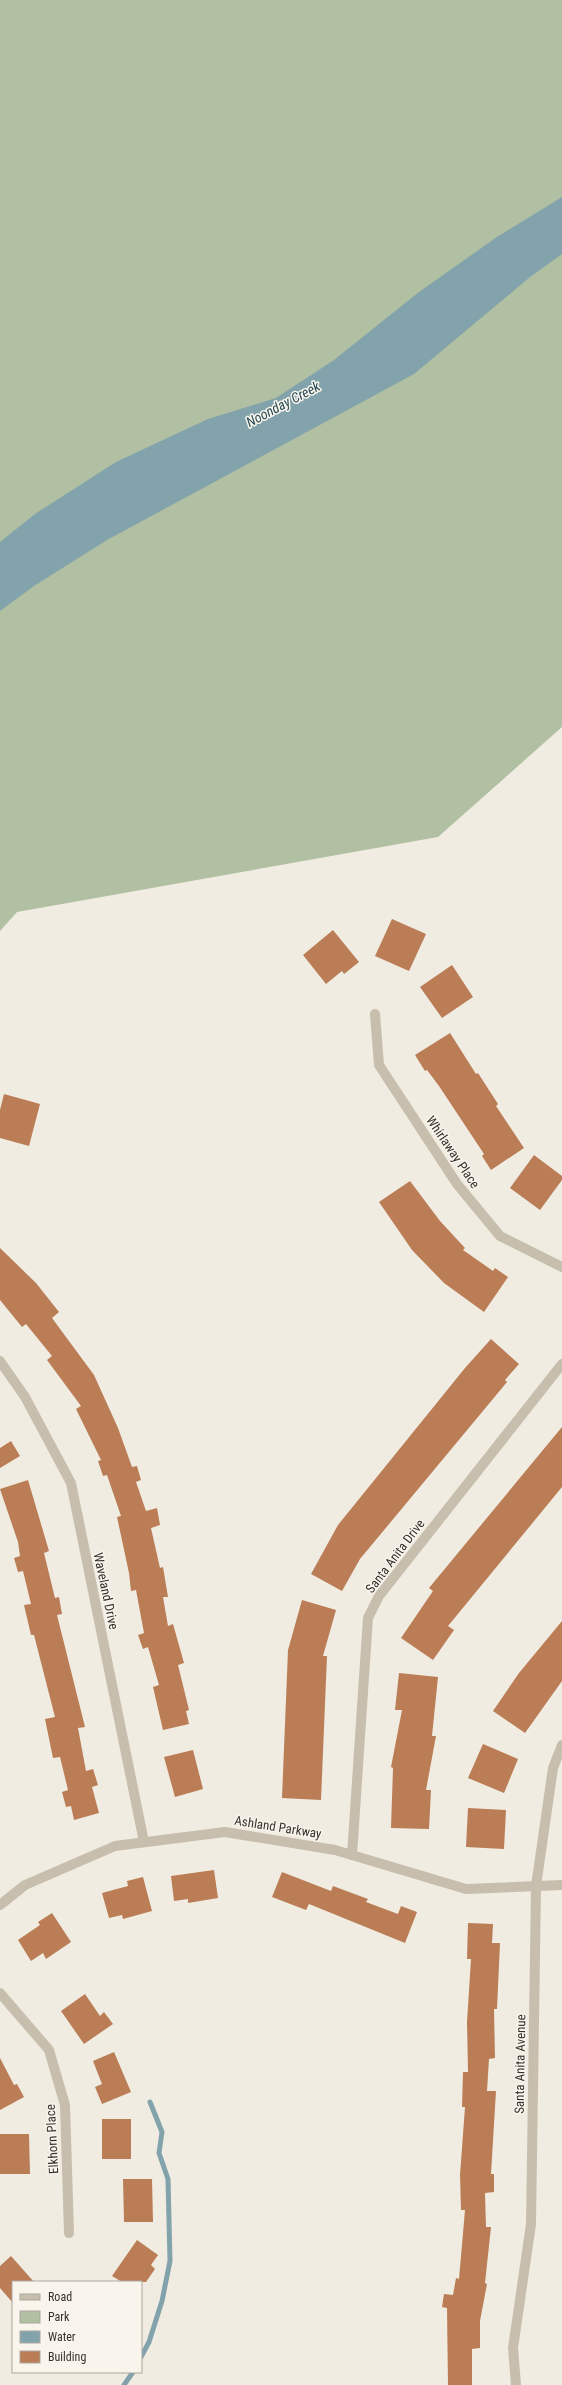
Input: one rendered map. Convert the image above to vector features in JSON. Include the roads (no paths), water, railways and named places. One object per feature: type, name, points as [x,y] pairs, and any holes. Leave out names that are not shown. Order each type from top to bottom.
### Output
[{"type":"street","name":"Whirlaway Place","points":[[375,1014],[379,1064],[457,1184],[500,1236],[562,1267]]},
{"type":"street","name":"Santa Anita Drive","points":[[352,1855],[368,1618],[379,1596],[562,1364]]},
{"type":"street","name":"Waveland Drive","points":[[2,1366],[25,1397],[71,1483],[144,1842]]},
{"type":"street","name":"Santa Anita Avenue","points":[[516,2385],[513,2348],[530,2224],[536,1886],[553,1768],[562,1745]]},
{"type":"street","name":"Ashland Parkway","points":[[0,1905],[25,1885],[115,1846],[225,1832],[335,1850],[466,1889],[562,1885]]},
{"type":"street","name":"Elkhorn Place","points":[[0,1993],[49,2050],[65,2105],[69,2233]]},
{"type":"water","name":"Noonday Creek","points":[[562,197],[562,254],[530,277],[414,374],[107,540],[34,586],[0,611],[0,542],[35,514],[116,462],[208,419],[276,398],[334,360],[419,292],[497,237]]},
{"type":"waterway","points":[[142,2355],[149,2342],[162,2301],[170,2261],[168,2179],[159,2153],[162,2132],[150,2102]]},
{"type":"waterway","points":[[124,2385],[132,2373]]}]
